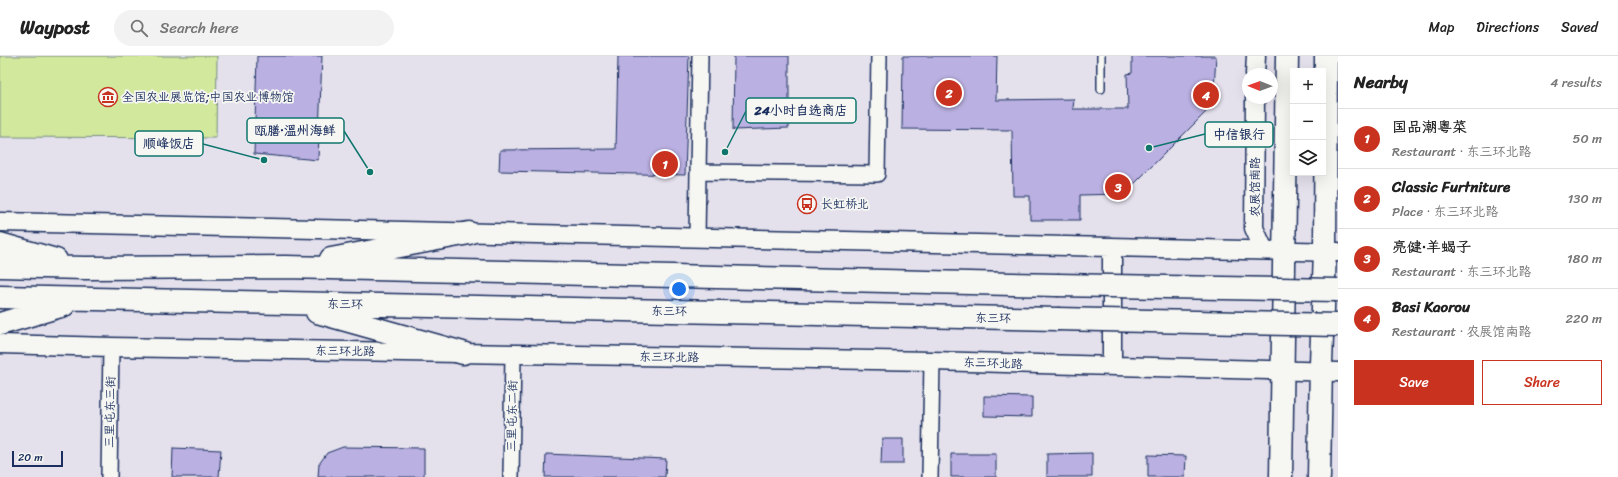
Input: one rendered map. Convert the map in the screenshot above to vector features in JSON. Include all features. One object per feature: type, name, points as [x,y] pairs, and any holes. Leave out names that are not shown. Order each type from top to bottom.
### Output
[{"type":"main road","points":[[1281,477],[1282,371],[1274,251],[1287,56]]},
{"type":"main road","points":[[1320,477],[1329,372],[1332,251],[1326,56]]},
{"type":"main road","points":[[286,267],[469,233]]},
{"type":"main road","points":[[0,244],[86,268]]},
{"type":"main road","points":[[0,266],[86,268],[286,267],[1338,290]]},
{"type":"main road","name":"东三环","points":[[0,297],[1338,324]]},
{"type":"main road","points":[[0,324],[85,299]]},
{"type":"main road","points":[[287,303],[463,353]]},
{"type":"street","points":[[697,238],[700,56]]},
{"type":"street","points":[[698,172],[877,174],[879,56]]},
{"type":"street","points":[[1255,68],[1256,56]]},
{"type":"street","name":"农展馆南路","points":[[1255,104],[1254,228],[1274,251]]},
{"type":"street","points":[[0,222],[1274,251],[1332,251]]},
{"type":"street","points":[[1112,247],[1112,366]]},
{"type":"street","name":"东三环北路","points":[[0,344],[513,355],[932,361],[1329,372]]},
{"type":"street","name":"三里屯东三街","points":[[109,477],[111,347]]},
{"type":"street","name":"三里屯东二街","points":[[511,477],[513,355]]},
{"type":"street","points":[[930,477],[932,361]]},
{"type":"lane","points":[[1101,56],[1101,89]]},
{"type":"green space","name":"全国农业展览馆;中国农业博物馆","points":[[0,56],[217,56],[216,138],[0,137]]},
{"type":"building","points":[[257,56],[322,56],[318,160],[254,154]]},
{"type":"building","points":[[618,56],[689,56],[685,175],[499,171],[500,150],[616,149]]},
{"type":"building","points":[[734,56],[789,56],[789,128],[733,130]]},
{"type":"building","points":[[903,56],[997,56],[996,100],[1074,99],[1073,109],[1128,109],[1127,74],[1132,73],[1132,56],[1216,56],[1213,105],[1124,194],[1080,195],[1080,220],[1030,220],[1030,196],[1013,196],[1012,130],[902,129]]},
{"type":"building","points":[[984,396],[1032,397],[1032,417],[984,416]]},
{"type":"building","points":[[882,439],[903,439],[903,464],[881,464]]},
{"type":"building","points":[[343,447],[424,448],[424,477],[318,477],[319,464],[327,453]]},
{"type":"building","points":[[173,448],[221,450],[219,477],[172,477]]},
{"type":"building","points":[[1092,453],[1092,477],[1047,477],[1047,454]]},
{"type":"building","points":[[546,454],[666,459],[665,477],[545,477]]},
{"type":"building","points":[[951,454],[996,454],[996,477],[951,477]]},
{"type":"building","points":[[1148,455],[1186,456],[1185,477],[1148,477]]},
{"type":"place","name":"Classic Furtniture","points":[[949,93]]},
{"type":"place","name":"Basi Kaorou","points":[[1206,95]]},
{"type":"place","name":"全国农业展览馆;中国农业博物馆","points":[[108,97]]},
{"type":"place","name":"中信银行","points":[[1149,148]]},
{"type":"place","name":"24小时自选商店","points":[[725,152]]},
{"type":"place","name":"顺峰饭店","points":[[264,160]]},
{"type":"place","name":"国品潮粤菜","points":[[665,164]]},
{"type":"place","name":"瓯膳·温州海鲜","points":[[370,172]]},
{"type":"place","name":"亮健·羊蝎子","points":[[1118,187]]},
{"type":"place","name":"长虹桥北","points":[[807,204]]}]
